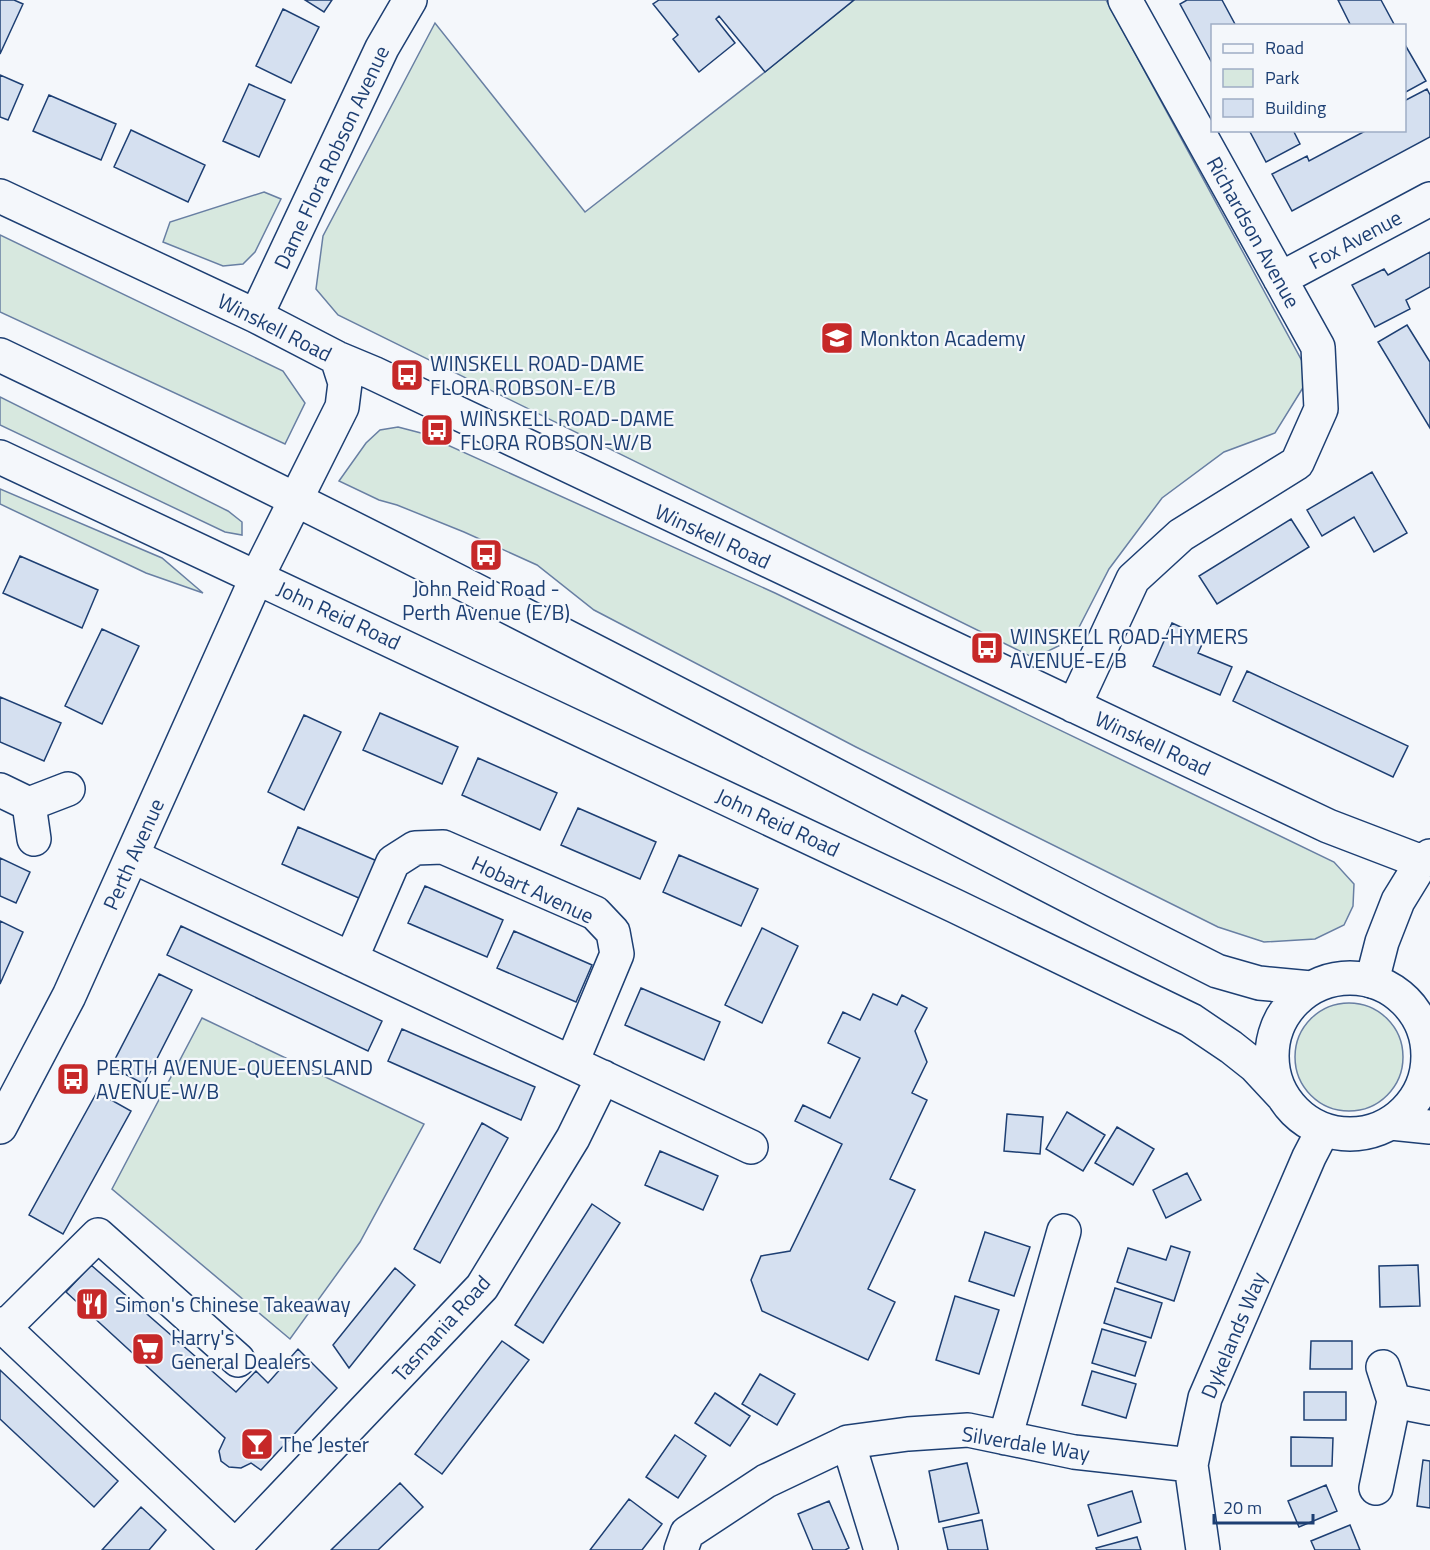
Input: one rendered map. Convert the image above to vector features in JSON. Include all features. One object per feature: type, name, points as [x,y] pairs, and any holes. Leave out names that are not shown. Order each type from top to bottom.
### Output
[{"type":"main road","name":"Dame Flora Robson Avenue","points":[[256,316],[382,48],[410,0]]},
{"type":"main road","name":"Richardson Avenue","points":[[1074,706],[1133,579],[1181,535],[1297,463],[1321,409],[1318,347],[1125,0]]},
{"type":"main road","name":"Winskell Road","points":[[0,196],[256,316],[337,358],[373,373],[1328,826],[1426,859]]},
{"type":"main road","name":"Fox Avenue","points":[[1280,279],[1430,199]]},
{"type":"main road","points":[[0,355],[296,500],[1217,970],[1259,983],[1311,988]]},
{"type":"main road","name":"John Reid Road","points":[[257,577],[342,407],[345,383],[337,358]]},
{"type":"main road","name":"John Reid Road","points":[[0,457],[955,906],[1191,1020],[1255,1066],[1282,1095]]},
{"type":"main road","name":"Perth Avenue","points":[[0,1127],[69,996],[257,577]]},
{"type":"main road","points":[[0,790],[29,804],[68,789]]},
{"type":"main road","points":[[29,804],[34,839]]},
{"type":"main road","name":"Hobart Avenue","points":[[351,959],[393,862],[415,848],[443,847],[595,914],[613,932],[617,954],[572,1062]]},
{"type":"main road","points":[[132,856],[751,1147]]},
{"type":"main road","points":[[1372,981],[1382,942],[1398,901],[1426,859]]},
{"type":"main road","points":[[1352,978],[1372,981],[1390,989],[1405,1000],[1424,1020],[1428,1062],[1423,1086],[1410,1107],[1391,1123],[1370,1132],[1346,1134],[1323,1130],[1306,1122],[1282,1095],[1273,1072],[1272,1048],[1278,1024],[1292,1004],[1311,988],[1330,981],[1352,978]]},
{"type":"main road","name":"Tasmania Road","points":[[2,1326],[246,1544],[482,1287],[573,1138],[603,1077]]},
{"type":"main road","points":[[1391,1123],[1430,1127]]},
{"type":"main road","name":"Dykelands Way","points":[[1203,1550],[1191,1465],[1205,1398],[1309,1157],[1323,1130]]},
{"type":"main road","points":[[1005,1438],[1064,1231]]},
{"type":"main road","points":[[2,1326],[98,1235],[238,1360]]},
{"type":"main road","points":[[1376,1488],[1394,1401],[1383,1367]]},
{"type":"main road","points":[[1394,1401],[1430,1408]]},
{"type":"main road","name":"Silverdale Way","points":[[681,1550],[687,1533],[766,1481],[848,1442],[908,1434],[968,1430],[1074,1452],[1191,1465]]},
{"type":"main road","points":[[848,1442],[881,1550]]},
{"type":"green space","name":"Monkton Academy","points":[[854,0],[1106,0],[1302,361],[1304,386],[1275,433],[1224,452],[1162,498],[1109,569],[1073,639],[1034,658],[338,315],[316,289],[323,236],[435,23],[585,212]]},
{"type":"green space","points":[[264,192],[281,199],[255,252],[243,264],[223,266],[163,242],[170,222]]},
{"type":"green space","points":[[0,235],[283,371],[305,403],[285,444],[0,312]]},
{"type":"green space","points":[[0,397],[228,511],[242,522],[242,535],[225,532],[0,425]]},
{"type":"green space","points":[[398,427],[421,433],[775,593],[1334,862],[1354,884],[1353,906],[1344,925],[1315,939],[1264,942],[1218,927],[856,747],[594,610],[537,565],[464,532],[379,500],[339,481],[366,443],[380,430]]},
{"type":"green space","points":[[0,489],[162,558],[203,593],[146,573],[0,504]]},
{"type":"green space","points":[[1349,1003],[1370,1007],[1387,1019],[1399,1036],[1403,1057],[1399,1078],[1387,1095],[1370,1107],[1349,1111],[1328,1107],[1311,1095],[1299,1078],[1295,1057],[1299,1036],[1311,1019],[1328,1007]]},
{"type":"green space","points":[[202,1018],[424,1124],[360,1242],[290,1339],[112,1189]]},
{"type":"building","points":[[0,0],[14,0],[23,4],[0,54]]},
{"type":"building","points":[[305,0],[332,0],[324,12]]},
{"type":"building","points":[[659,0],[854,0],[765,72],[719,16],[716,19],[735,43],[699,72],[673,39],[678,35],[653,4]]},
{"type":"building","points":[[1187,0],[1222,0],[1235,24],[1211,24],[1211,61],[1180,4]]},
{"type":"building","points":[[1338,0],[1381,0],[1394,24],[1350,24]]},
{"type":"building","points":[[283,9],[319,27],[291,83],[256,66]]},
{"type":"building","points":[[1406,46],[1426,81],[1406,92]]},
{"type":"building","points":[[0,75],[23,85],[8,120],[0,117]]},
{"type":"building","points":[[249,84],[285,100],[259,157],[223,141]]},
{"type":"building","points":[[1427,89],[1430,95],[1430,137],[1292,211],[1272,174],[1307,156],[1309,161],[1363,132],[1406,132],[1406,100]]},
{"type":"building","points":[[49,95],[116,124],[101,160],[33,131]]},
{"type":"building","points":[[131,130],[205,165],[188,202],[114,167]]},
{"type":"building","points":[[1250,132],[1294,132],[1300,144],[1266,162]]},
{"type":"building","points":[[1430,252],[1430,287],[1406,300],[1410,309],[1375,327],[1352,285],[1384,269],[1388,275]]},
{"type":"building","points":[[1407,325],[1430,362],[1430,428],[1378,342]]},
{"type":"building","points":[[1372,472],[1407,533],[1374,552],[1354,517],[1322,536],[1307,510]]},
{"type":"building","points":[[1291,519],[1309,547],[1217,604],[1199,576]]},
{"type":"building","points":[[20,556],[98,590],[82,628],[3,593]]},
{"type":"building","points":[[1172,623],[1205,638],[1198,653],[1232,667],[1220,695],[1153,666]]},
{"type":"building","points":[[102,629],[139,646],[102,724],[65,706]]},
{"type":"building","points":[[1247,671],[1408,746],[1393,777],[1233,701]]},
{"type":"building","points":[[0,697],[61,723],[44,761],[0,742]]},
{"type":"building","points":[[380,713],[458,747],[442,784],[363,750]]},
{"type":"building","points":[[304,715],[341,732],[304,810],[268,792]]},
{"type":"building","points":[[478,758],[557,793],[540,830],[462,795]]},
{"type":"building","points":[[578,808],[656,842],[640,879],[561,845]]},
{"type":"building","points":[[298,827],[377,861],[361,899],[282,864]]},
{"type":"building","points":[[679,855],[758,889],[741,926],[663,892]]},
{"type":"building","points":[[0,858],[30,872],[16,903],[0,896]]},
{"type":"building","points":[[425,886],[503,920],[487,957],[408,923]]},
{"type":"building","points":[[0,921],[23,932],[0,984]]},
{"type":"building","points":[[181,926],[382,1021],[368,1051],[167,955]]},
{"type":"building","points":[[762,928],[798,946],[762,1023],[725,1005]]},
{"type":"building","points":[[514,931],[592,965],[576,1002],[497,968]]},
{"type":"building","points":[[159,974],[192,990],[144,1084],[111,1067]]},
{"type":"building","points":[[641,988],[720,1022],[704,1060],[625,1025]]},
{"type":"building","points":[[873,994],[897,1005],[902,995],[927,1008],[915,1031],[927,1062],[912,1093],[927,1100],[890,1179],[915,1190],[868,1289],[895,1302],[868,1360],[762,1311],[751,1280],[761,1256],[790,1251],[842,1144],[795,1121],[803,1105],[830,1118],[860,1058],[828,1043],[843,1012],[860,1020]]},
{"type":"building","points":[[402,1029],[535,1087],[521,1120],[388,1061]]},
{"type":"building","points":[[97,1092],[131,1111],[63,1234],[29,1215]]},
{"type":"building","points":[[1067,1112],[1105,1135],[1083,1171],[1046,1149]]},
{"type":"building","points":[[1007,1114],[1043,1117],[1040,1154],[1004,1151]]},
{"type":"building","points":[[482,1123],[508,1138],[440,1263],[414,1249]]},
{"type":"building","points":[[1117,1127],[1154,1149],[1133,1185],[1095,1163]]},
{"type":"building","points":[[660,1151],[718,1176],[703,1210],[645,1185]]},
{"type":"building","points":[[1187,1173],[1201,1200],[1166,1218],[1153,1190]]},
{"type":"building","points":[[592,1204],[620,1223],[543,1343],[515,1325]]},
{"type":"building","points":[[985,1232],[1030,1247],[1014,1296],[969,1281]]},
{"type":"building","points":[[1171,1246],[1190,1252],[1174,1301],[1117,1282],[1128,1248],[1166,1260]]},
{"type":"building","points":[[91,1265],[236,1392],[256,1371],[268,1383],[298,1349],[337,1388],[261,1470],[251,1463],[241,1468],[229,1467],[221,1461],[219,1451],[225,1438],[66,1292]]},
{"type":"building","points":[[1418,1265],[1420,1306],[1380,1307],[1379,1266]]},
{"type":"building","points":[[395,1268],[415,1285],[349,1368],[333,1345]]},
{"type":"building","points":[[1115,1288],[1162,1303],[1151,1338],[1104,1323]]},
{"type":"building","points":[[955,1296],[999,1310],[979,1374],[936,1360]]},
{"type":"building","points":[[1102,1329],[1146,1342],[1135,1376],[1092,1363]]},
{"type":"building","points":[[502,1341],[529,1360],[442,1474],[415,1454]]},
{"type":"building","points":[[1311,1341],[1352,1341],[1352,1369],[1310,1369]]},
{"type":"building","points":[[0,1370],[118,1481],[94,1507],[0,1419]]},
{"type":"building","points":[[1092,1371],[1136,1384],[1126,1418],[1082,1405]]},
{"type":"building","points":[[760,1374],[795,1394],[777,1425],[742,1404]]},
{"type":"building","points":[[1304,1392],[1346,1392],[1346,1420],[1304,1420]]},
{"type":"building","points":[[715,1393],[750,1416],[730,1446],[695,1423]]},
{"type":"building","points":[[675,1435],[706,1456],[678,1498],[646,1477]]},
{"type":"building","points":[[1291,1437],[1333,1438],[1332,1466],[1291,1466]]},
{"type":"building","points":[[1423,1460],[1430,1461],[1430,1508],[1417,1506]]},
{"type":"building","points":[[967,1463],[979,1513],[939,1522],[929,1471]]},
{"type":"building","points":[[400,1483],[423,1507],[378,1550],[331,1550]]},
{"type":"building","points":[[1326,1485],[1337,1511],[1299,1527],[1288,1501]]},
{"type":"building","points":[[1132,1491],[1141,1522],[1098,1536],[1088,1505]]},
{"type":"building","points":[[629,1499],[662,1524],[642,1550],[590,1550]]},
{"type":"building","points":[[829,1501],[849,1548],[813,1550],[798,1514]]},
{"type":"building","points":[[141,1507],[166,1530],[149,1550],[102,1550]]},
{"type":"building","points":[[982,1520],[988,1550],[948,1550],[943,1528]]},
{"type":"building","points":[[1350,1525],[1360,1550],[1315,1550],[1311,1541]]},
{"type":"building","points":[[1137,1537],[1141,1550],[1097,1550],[1096,1548]]},
{"type":"place","name":"Monkton Academy","points":[[837,338]]},
{"type":"place","name":"WINSKELL ROAD-DAME FLORA ROBSON-E/B","points":[[407,375]]},
{"type":"place","name":"WINSKELL ROAD-DAME FLORA ROBSON-W/B","points":[[437,430]]},
{"type":"place","name":"John Reid Road - Perth Avenue (E/B)","points":[[486,555]]},
{"type":"place","name":"WINSKELL ROAD-HYMERS AVENUE-E/B","points":[[987,648]]},
{"type":"place","name":"PERTH AVENUE-QUEENSLAND AVENUE-W/B","points":[[73,1079]]},
{"type":"place","name":"Simon's Chinese Takeaway","points":[[92,1304]]},
{"type":"place","name":"Harry's General Dealers","points":[[148,1349]]},
{"type":"place","name":"The Jester","points":[[257,1444]]}]
